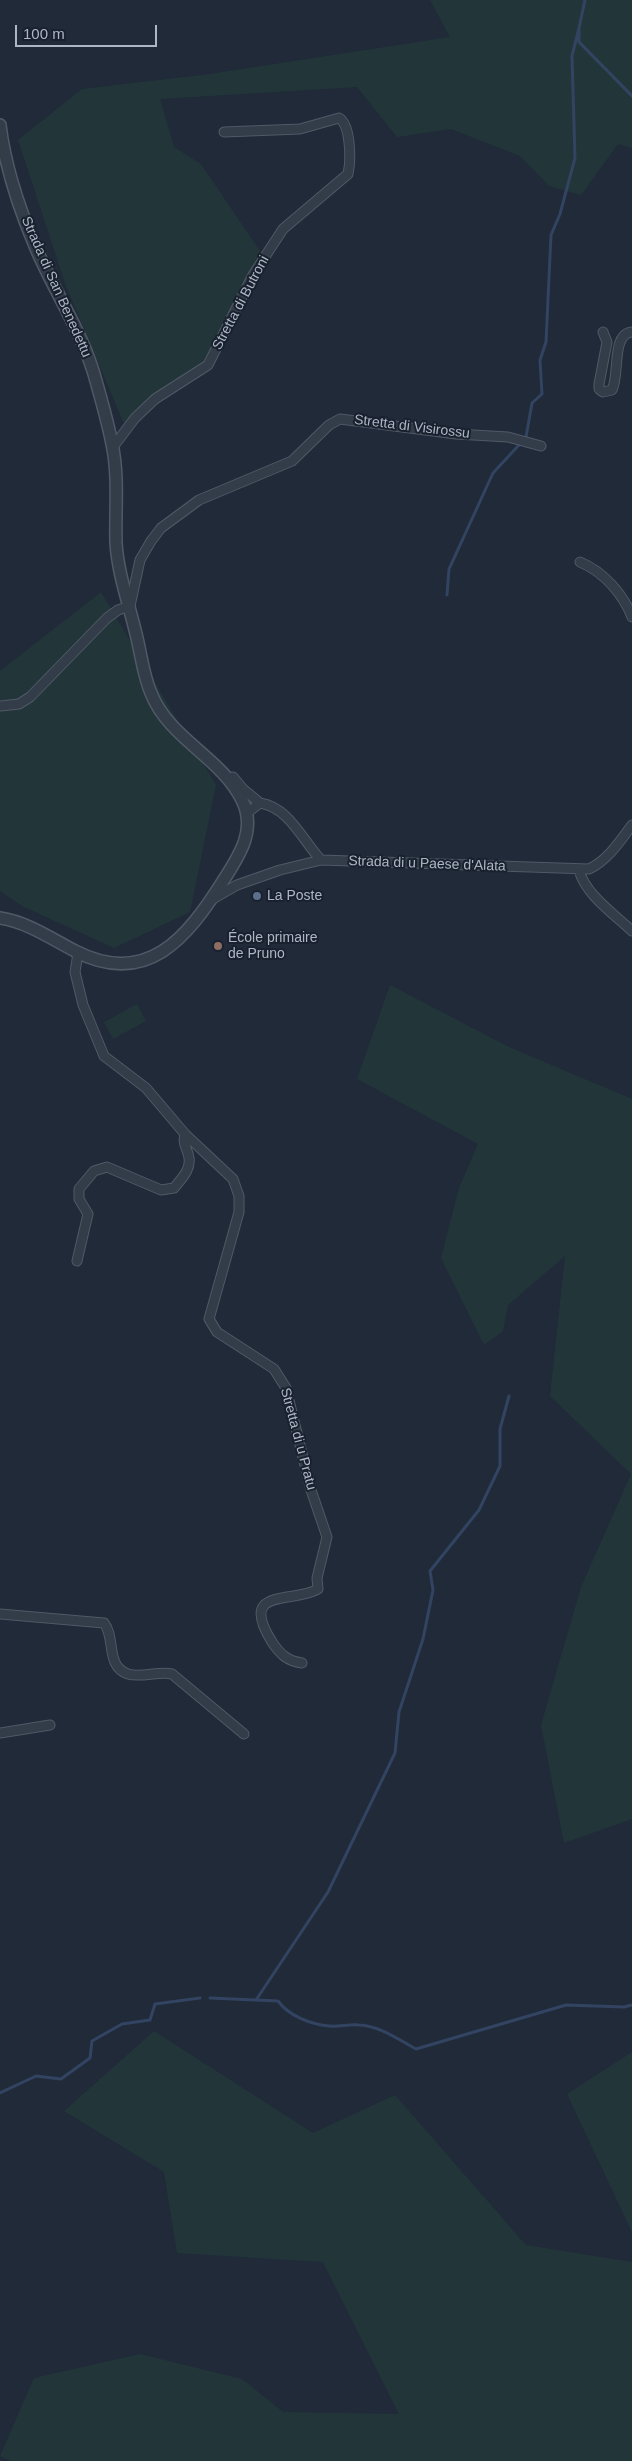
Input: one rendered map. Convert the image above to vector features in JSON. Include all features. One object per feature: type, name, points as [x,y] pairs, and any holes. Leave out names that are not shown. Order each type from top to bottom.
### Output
[{"type":"street","name":"Stretta di Butroni","points":[[113,447],[136,418],[155,399],[208,365],[253,275],[283,229],[348,174],[349,145],[346,124],[339,118],[300,128],[224,132]]},
{"type":"street","name":"Strada di San Benedettu","points":[[0,125],[15,191],[35,247],[79,332],[95,376],[113,447],[117,546],[150,692],[164,717],[182,737],[223,775],[242,800],[247,813]]},
{"type":"street","points":[[603,332],[608,342],[599,384],[599,389],[603,392],[612,390],[616,383],[619,342],[623,335],[632,332]]},
{"type":"street","name":"Stretta di Visirossu","points":[[130,606],[140,560],[151,540],[162,528],[199,500],[292,461],[329,425],[340,419],[456,434],[508,437],[541,446]]},
{"type":"street","points":[[580,562],[590,566],[620,592],[627,603],[632,617]]},
{"type":"street","points":[[0,706],[19,704],[30,697],[108,618],[118,610],[130,606]]},
{"type":"street","points":[[223,775],[233,777],[243,789],[260,803],[268,804],[287,818],[321,860]]},
{"type":"street","points":[[0,918],[32,928],[78,952],[107,964],[128,964],[163,952],[179,939],[211,900],[246,840],[247,813],[260,803]]},
{"type":"street","name":"Strada di u Paese d'Alata","points":[[211,900],[237,885],[280,870],[321,860],[579,870],[598,865],[614,849],[632,825]]},
{"type":"street","points":[[579,870],[581,879],[590,890],[632,931]]},
{"type":"street","name":"Stretta di u Pratu","points":[[78,952],[75,972],[83,1005],[104,1056],[146,1088],[185,1134],[233,1179],[239,1196],[234,1230],[209,1319],[212,1327],[274,1369],[286,1388],[311,1490],[327,1537],[317,1578],[318,1589],[310,1594],[280,1597],[272,1600],[266,1605],[262,1613],[265,1628],[276,1648],[292,1662],[302,1663]]},
{"type":"street","points":[[77,1260],[88,1214],[79,1199],[79,1189],[84,1183],[94,1172],[107,1166],[161,1190],[174,1188],[187,1172],[190,1159],[183,1142],[185,1134]]},
{"type":"street","points":[[0,1614],[104,1623],[109,1629],[112,1656],[119,1668],[128,1674],[139,1675],[161,1672],[172,1674],[244,1734]]},
{"type":"street","points":[[0,1733],[50,1726]]},
{"type":"green space","points":[[430,0],[632,0],[632,148],[618,144],[581,195],[549,186],[520,156],[451,129],[397,137],[357,87],[160,99],[174,147],[201,164],[260,251],[203,363],[148,399],[124,424],[66,286],[18,140],[82,89],[210,74],[450,37]]},
{"type":"green space","points":[[101,592],[216,785],[190,912],[114,948],[22,906],[0,891],[0,671]]},
{"type":"green space","points":[[390,985],[509,1047],[632,1099],[632,1819],[564,1843],[541,1725],[581,1587],[631,1474],[550,1396],[565,1256],[508,1305],[503,1331],[484,1345],[441,1258],[459,1188],[478,1144],[357,1079]]},
{"type":"green space","points":[[137,1004],[146,1021],[113,1039],[104,1022]]},
{"type":"green space","points":[[154,2031],[313,2133],[395,2095],[526,2245],[632,2262],[632,2461],[11,2461],[0,2456],[34,2378],[140,2354],[242,2379],[283,2412],[399,2414],[323,2262],[177,2253],[164,2172],[64,2111]]},
{"type":"green space","points":[[632,2052],[632,2232],[567,2094]]},
{"type":"waterway","points":[[585,0],[579,28],[579,42],[632,96]]},
{"type":"waterway","points":[[526,437],[532,403],[542,394],[540,360],[546,342],[551,235],[560,214],[575,158],[572,56],[579,28]]},
{"type":"waterway","points":[[447,595],[449,569],[493,473],[519,445]]},
{"type":"waterway","points":[[256,2000],[328,1892],[395,1753],[399,1712],[423,1639],[433,1590],[430,1571],[479,1510],[500,1466],[500,1429],[509,1396]]},
{"type":"waterway","points":[[0,2093],[36,2076],[61,2079],[90,2058],[92,2041],[122,2024],[150,2020],[155,2004],[200,1998]]},
{"type":"waterway","points":[[210,1998],[278,2001],[288,2011],[307,2021],[329,2026],[367,2026],[389,2034],[416,2049],[566,2005],[624,2007],[632,2005]]},
{"type":"place","name":"La Poste","points":[[257,896]]},
{"type":"place","name":"École primaire de Pruno","points":[[218,946]]}]
